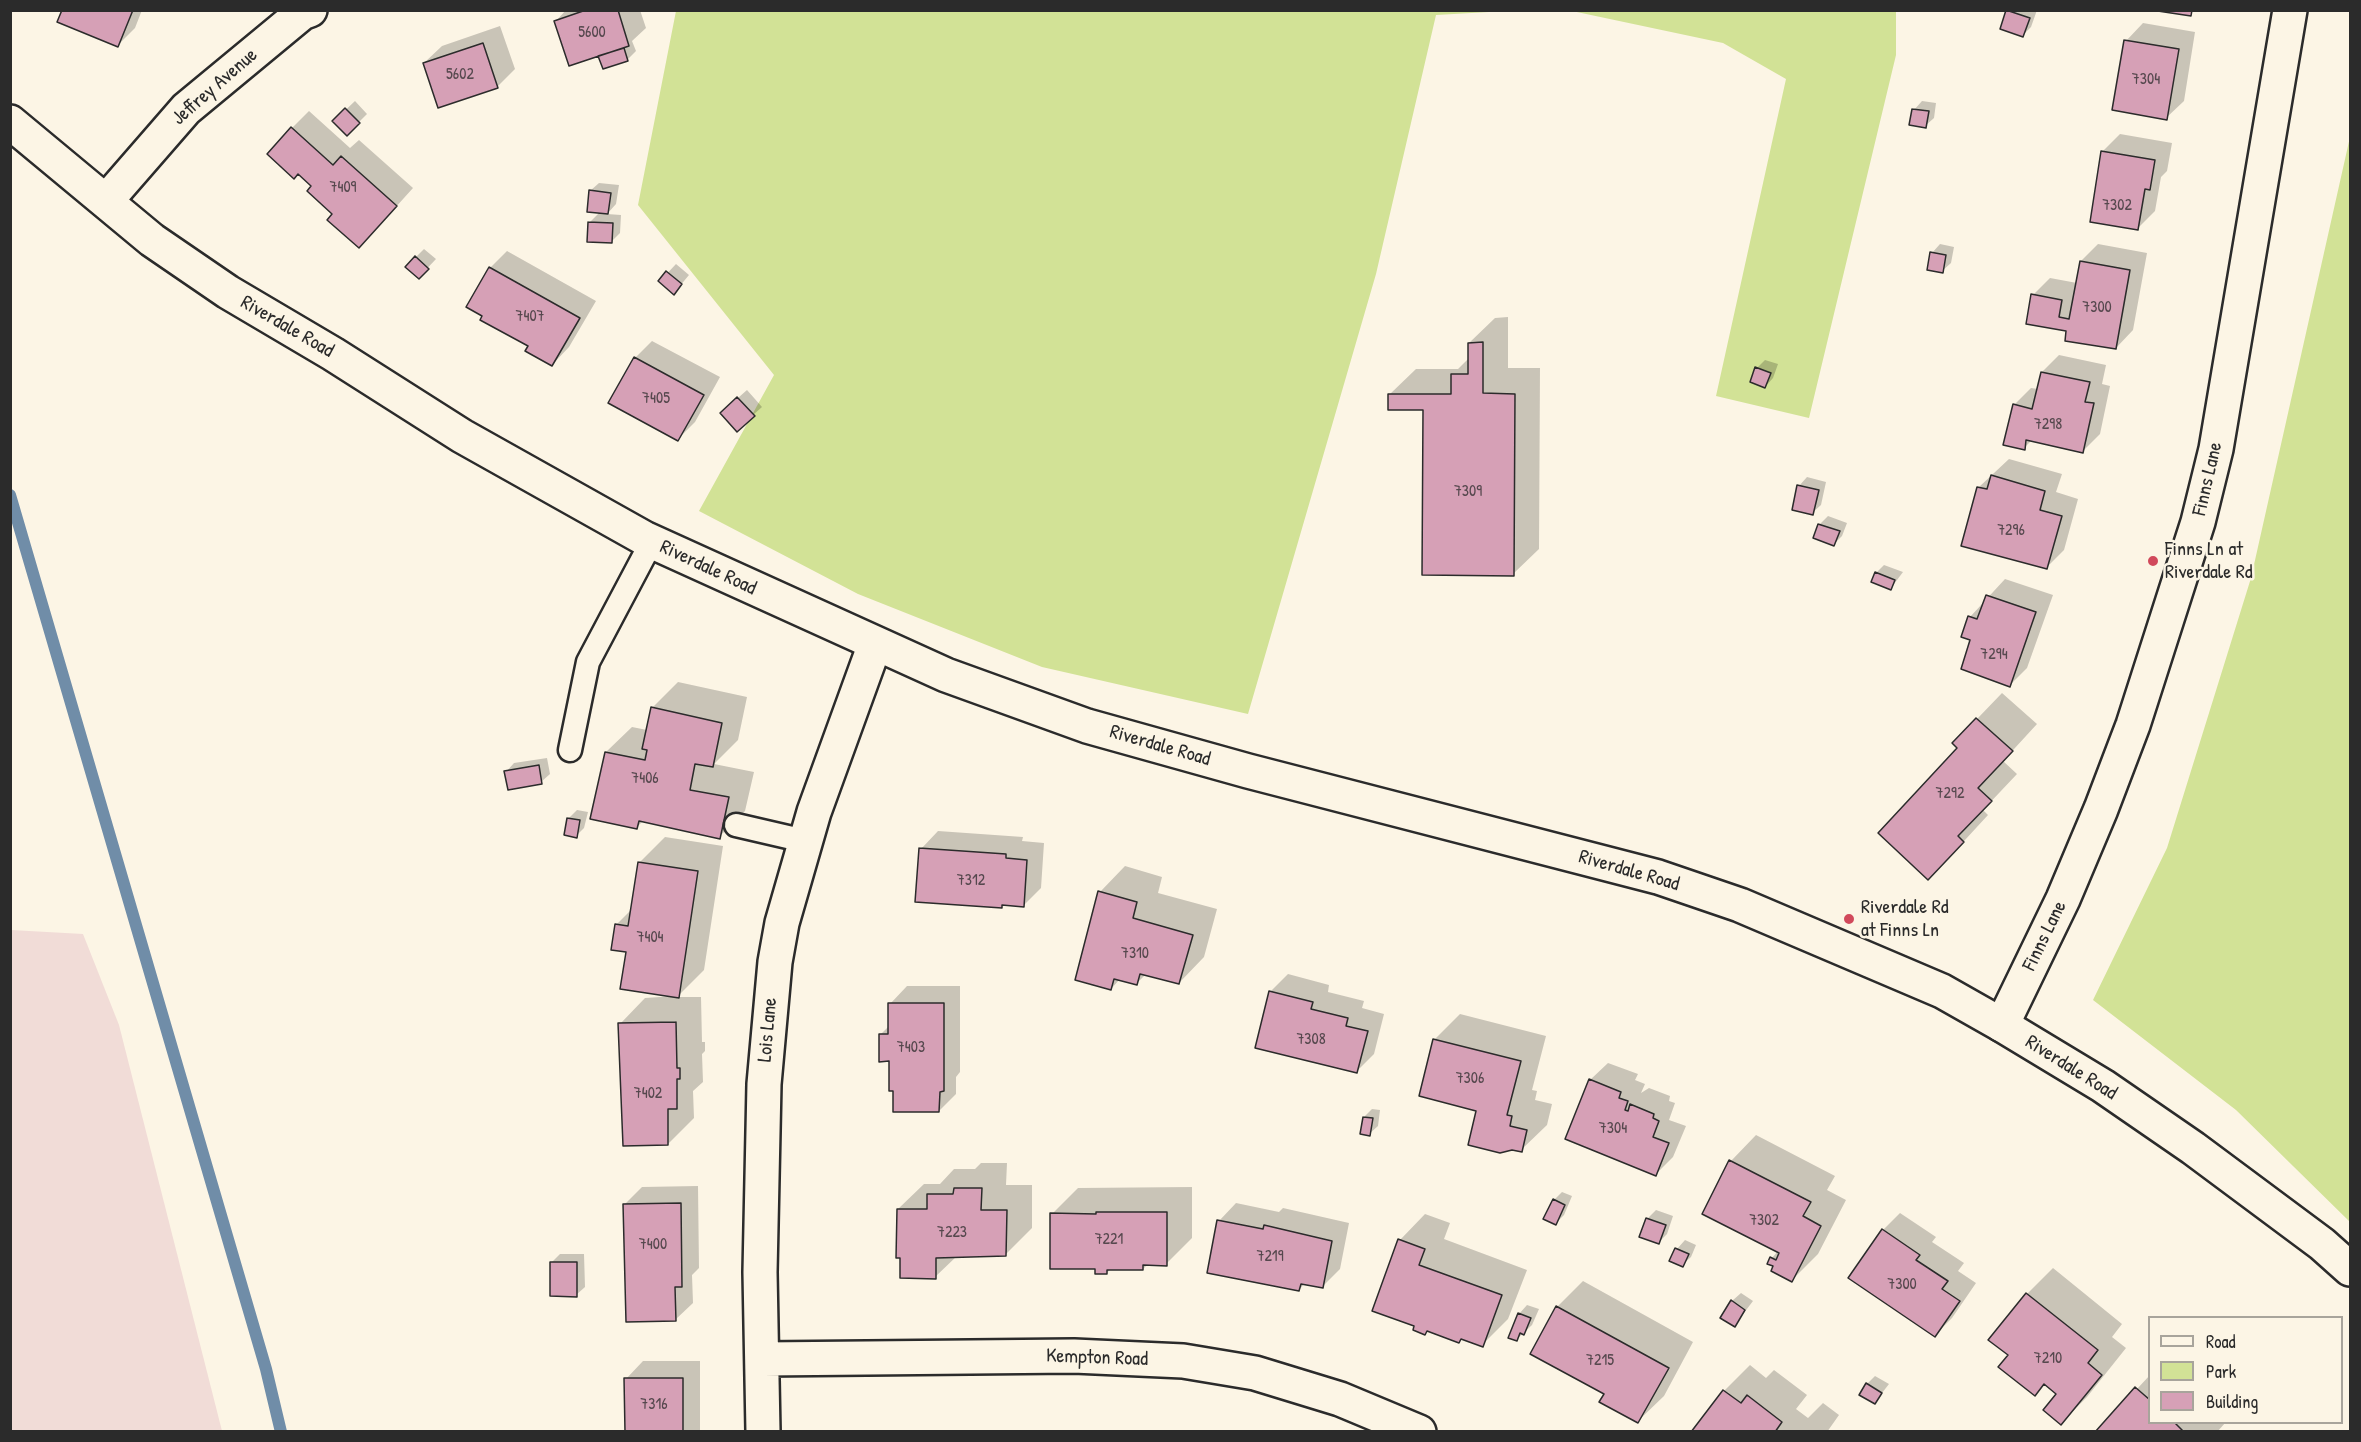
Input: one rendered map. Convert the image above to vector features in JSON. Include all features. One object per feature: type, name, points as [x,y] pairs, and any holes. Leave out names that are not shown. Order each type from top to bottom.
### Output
[{"type":"street","name":"Jeffrey Avenue","points":[[105,201],[186,109],[302,13],[310,10]]},
{"type":"street","name":"Finns Lane","points":[[2002,1024],[2063,898],[2101,809],[2133,725],[2198,522],[2216,449],[2290,10]]},
{"type":"street","name":"Riverdale Road","points":[[10,122],[152,240],[228,292],[333,354],[462,436],[652,541],[946,675],[1088,726],[1248,771],[1658,877],[1740,904],[1942,991],[2002,1024],[2103,1086],[2193,1148],[2322,1244],[2350,1269]]},
{"type":"street","name":"Lois Lane","points":[[763,1431],[764,1359],[760,1272],[764,1084],[769,1019],[782,923],[805,841],[875,644]]},
{"type":"street","name":"Kempton Road","points":[[764,1359],[1040,1356],[1182,1361],[1255,1372],[1340,1399],[1419,1431]]},
{"type":"lane","points":[[570,750],[588,662],[652,541]]},
{"type":"lane","points":[[736,825],[805,841]]},
{"type":"shaded area","points":[[11,930],[83,934],[119,1025],[222,1431],[11,1431]]},
{"type":"green space","points":[[676,11],[1507,11],[1436,15],[1376,274],[1248,714],[1042,667],[858,594],[699,511],[774,375],[638,205]]},
{"type":"green space","points":[[1572,11],[1896,11],[1896,55],[1809,418],[1716,396],[1786,79],[1723,43]]},
{"type":"green space","points":[[2350,137],[2350,1222],[2236,1110],[2093,1000],[2167,848],[2251,578]]},
{"type":"building","points":[[62,10],[133,10],[118,47],[57,22]]},
{"type":"building","points":[[586,10],[618,10],[629,46],[569,66],[554,21]]},
{"type":"building","points":[[2006,10],[2030,18],[2023,37],[2000,29]]},
{"type":"building","points":[[2151,10],[2192,10],[2191,16]]},
{"type":"building","points":[[2124,40],[2179,49],[2167,120],[2112,110]]},
{"type":"building","points":[[483,43],[498,88],[438,108],[423,63]]},
{"type":"building","points":[[624,48],[628,61],[603,69],[598,56]]},
{"type":"building","points":[[345,108],[360,123],[347,136],[332,121]]},
{"type":"building","points":[[1912,109],[1929,111],[1926,128],[1909,125]]},
{"type":"building","points":[[291,127],[333,165],[341,156],[397,206],[359,248],[327,220],[332,214],[307,191],[311,186],[298,174],[294,179],[267,154]]},
{"type":"building","points":[[2101,151],[2155,160],[2150,190],[2145,189],[2138,230],[2090,222]]},
{"type":"building","points":[[589,190],[611,193],[608,214],[587,212]]},
{"type":"building","points":[[588,222],[613,223],[612,243],[587,242]]},
{"type":"building","points":[[1930,252],[1946,255],[1943,273],[1927,270]]},
{"type":"building","points":[[415,256],[429,269],[419,279],[405,267]]},
{"type":"building","points":[[2080,261],[2130,270],[2116,349],[2065,341],[2066,331],[2026,324],[2031,294],[2062,300],[2059,317],[2069,319]]},
{"type":"building","points":[[489,267],[580,318],[552,366],[525,351],[528,346],[480,320],[482,316],[466,307]]},
{"type":"building","points":[[666,271],[682,284],[674,295],[658,281]]},
{"type":"building","points":[[1483,342],[1483,393],[1515,394],[1514,576],[1422,575],[1423,410],[1388,410],[1388,394],[1451,394],[1451,374],[1468,374],[1468,343]]},
{"type":"building","points":[[634,357],[704,395],[678,441],[608,403]]},
{"type":"building","points":[[1755,367],[1771,373],[1765,388],[1750,382]]},
{"type":"building","points":[[2041,372],[2090,382],[2085,402],[2094,403],[2083,453],[2026,440],[2025,450],[2003,445],[2013,404],[2032,409]]},
{"type":"building","points":[[737,397],[755,416],[737,432],[720,413]]},
{"type":"building","points":[[1991,475],[2045,491],[2040,510],[2062,516],[2047,569],[1961,546],[1977,487],[1987,489]]},
{"type":"building","points":[[1797,485],[1819,490],[1813,515],[1792,510]]},
{"type":"building","points":[[1818,524],[1840,531],[1834,546],[1813,538]]},
{"type":"building","points":[[1875,572],[1895,580],[1891,590],[1871,582]]},
{"type":"building","points":[[1986,595],[2036,612],[2010,687],[1961,669],[1970,640],[1961,637],[1968,616],[1977,619]]},
{"type":"building","points":[[651,707],[722,723],[713,767],[695,764],[690,790],[729,797],[720,839],[639,821],[637,829],[590,819],[605,752],[645,760],[647,750],[642,749]]},
{"type":"building","points":[[1976,718],[2013,751],[1978,788],[1992,801],[1958,836],[1964,842],[1928,880],[1878,833],[1957,748],[1952,743]]},
{"type":"building","points":[[539,765],[542,784],[508,790],[504,771]]},
{"type":"building","points":[[567,818],[580,820],[577,838],[564,835]]},
{"type":"building","points":[[919,848],[1006,854],[1006,858],[1027,860],[1024,907],[1002,905],[1002,908],[915,902]]},
{"type":"building","points":[[638,862],[698,871],[679,998],[620,989],[626,952],[611,950],[615,924],[628,926]]},
{"type":"building","points":[[1098,891],[1137,902],[1133,918],[1193,935],[1179,984],[1140,974],[1137,985],[1114,979],[1111,990],[1075,980]]},
{"type":"building","points":[[1269,991],[1313,1002],[1311,1009],[1348,1018],[1346,1026],[1368,1031],[1357,1073],[1255,1048]]},
{"type":"building","points":[[888,1003],[944,1003],[944,1091],[940,1092],[939,1112],[893,1112],[893,1091],[889,1091],[889,1061],[879,1062],[879,1034],[888,1034]]},
{"type":"building","points":[[676,1022],[677,1068],[680,1068],[680,1079],[677,1079],[677,1109],[668,1109],[668,1145],[623,1146],[618,1023]]},
{"type":"building","points":[[1433,1039],[1521,1061],[1507,1115],[1512,1116],[1510,1126],[1527,1130],[1522,1152],[1512,1150],[1500,1153],[1468,1145],[1476,1111],[1419,1096]]},
{"type":"building","points":[[1589,1079],[1621,1092],[1619,1098],[1628,1101],[1625,1110],[1628,1111],[1630,1104],[1654,1114],[1653,1118],[1659,1121],[1653,1137],[1669,1143],[1656,1176],[1565,1139]]},
{"type":"building","points":[[1363,1117],[1373,1118],[1370,1136],[1360,1134]]},
{"type":"building","points":[[1729,1160],[1811,1202],[1803,1216],[1821,1226],[1792,1282],[1771,1271],[1773,1266],[1767,1264],[1770,1257],[1776,1260],[1779,1253],[1702,1214]]},
{"type":"building","points":[[954,1188],[982,1188],[981,1210],[1007,1210],[1006,1256],[936,1258],[936,1279],[900,1278],[900,1258],[896,1258],[897,1209],[927,1209],[927,1194],[953,1194]]},
{"type":"building","points":[[1553,1199],[1565,1205],[1556,1225],[1543,1219]]},
{"type":"building","points":[[681,1203],[682,1287],[675,1287],[676,1321],[626,1322],[623,1204]]},
{"type":"building","points":[[1096,1212],[1167,1212],[1167,1266],[1143,1265],[1143,1270],[1107,1270],[1107,1274],[1095,1274],[1095,1269],[1050,1269],[1050,1213],[1096,1214]]},
{"type":"building","points":[[1646,1218],[1666,1225],[1659,1244],[1639,1237]]},
{"type":"building","points":[[1217,1220],[1263,1229],[1264,1225],[1332,1241],[1323,1288],[1301,1284],[1299,1291],[1207,1273]]},
{"type":"building","points":[[1882,1229],[1920,1255],[1916,1260],[1948,1281],[1942,1289],[1960,1301],[1935,1337],[1848,1278]]},
{"type":"building","points":[[1398,1239],[1425,1249],[1419,1265],[1502,1295],[1483,1347],[1461,1339],[1459,1343],[1427,1331],[1425,1335],[1413,1330],[1414,1326],[1372,1311]]},
{"type":"building","points":[[1675,1248],[1689,1254],[1683,1267],[1669,1261]]},
{"type":"building","points":[[550,1262],[577,1262],[577,1297],[550,1296]]},
{"type":"building","points":[[2026,1293],[2098,1350],[2088,1363],[2102,1375],[2061,1425],[2043,1410],[2056,1394],[2044,1384],[2035,1396],[1998,1367],[2008,1355],[1988,1340]]},
{"type":"building","points":[[1731,1300],[1745,1310],[1735,1327],[1720,1318]]},
{"type":"building","points":[[1556,1306],[1669,1368],[1638,1423],[1599,1402],[1604,1394],[1530,1354]]},
{"type":"building","points":[[1518,1313],[1531,1318],[1524,1335],[1520,1333],[1517,1341],[1508,1338]]},
{"type":"building","points":[[624,1378],[683,1378],[683,1432],[625,1432]]},
{"type":"building","points":[[1866,1383],[1882,1393],[1875,1404],[1859,1395]]},
{"type":"building","points":[[2135,1387],[2148,1398],[2148,1424],[2176,1424],[2184,1432],[2095,1432]]},
{"type":"building","points":[[1723,1390],[1741,1403],[1747,1395],[1782,1422],[1775,1432],[1691,1432]]},
{"type":"waterway","points":[[10,495],[266,1369],[281,1432]]},
{"type":"place","name":"Finns Ln at Riverdale Rd","points":[[2153,561]]},
{"type":"place","name":"Riverdale Rd at Finns Ln","points":[[1849,919]]}]
